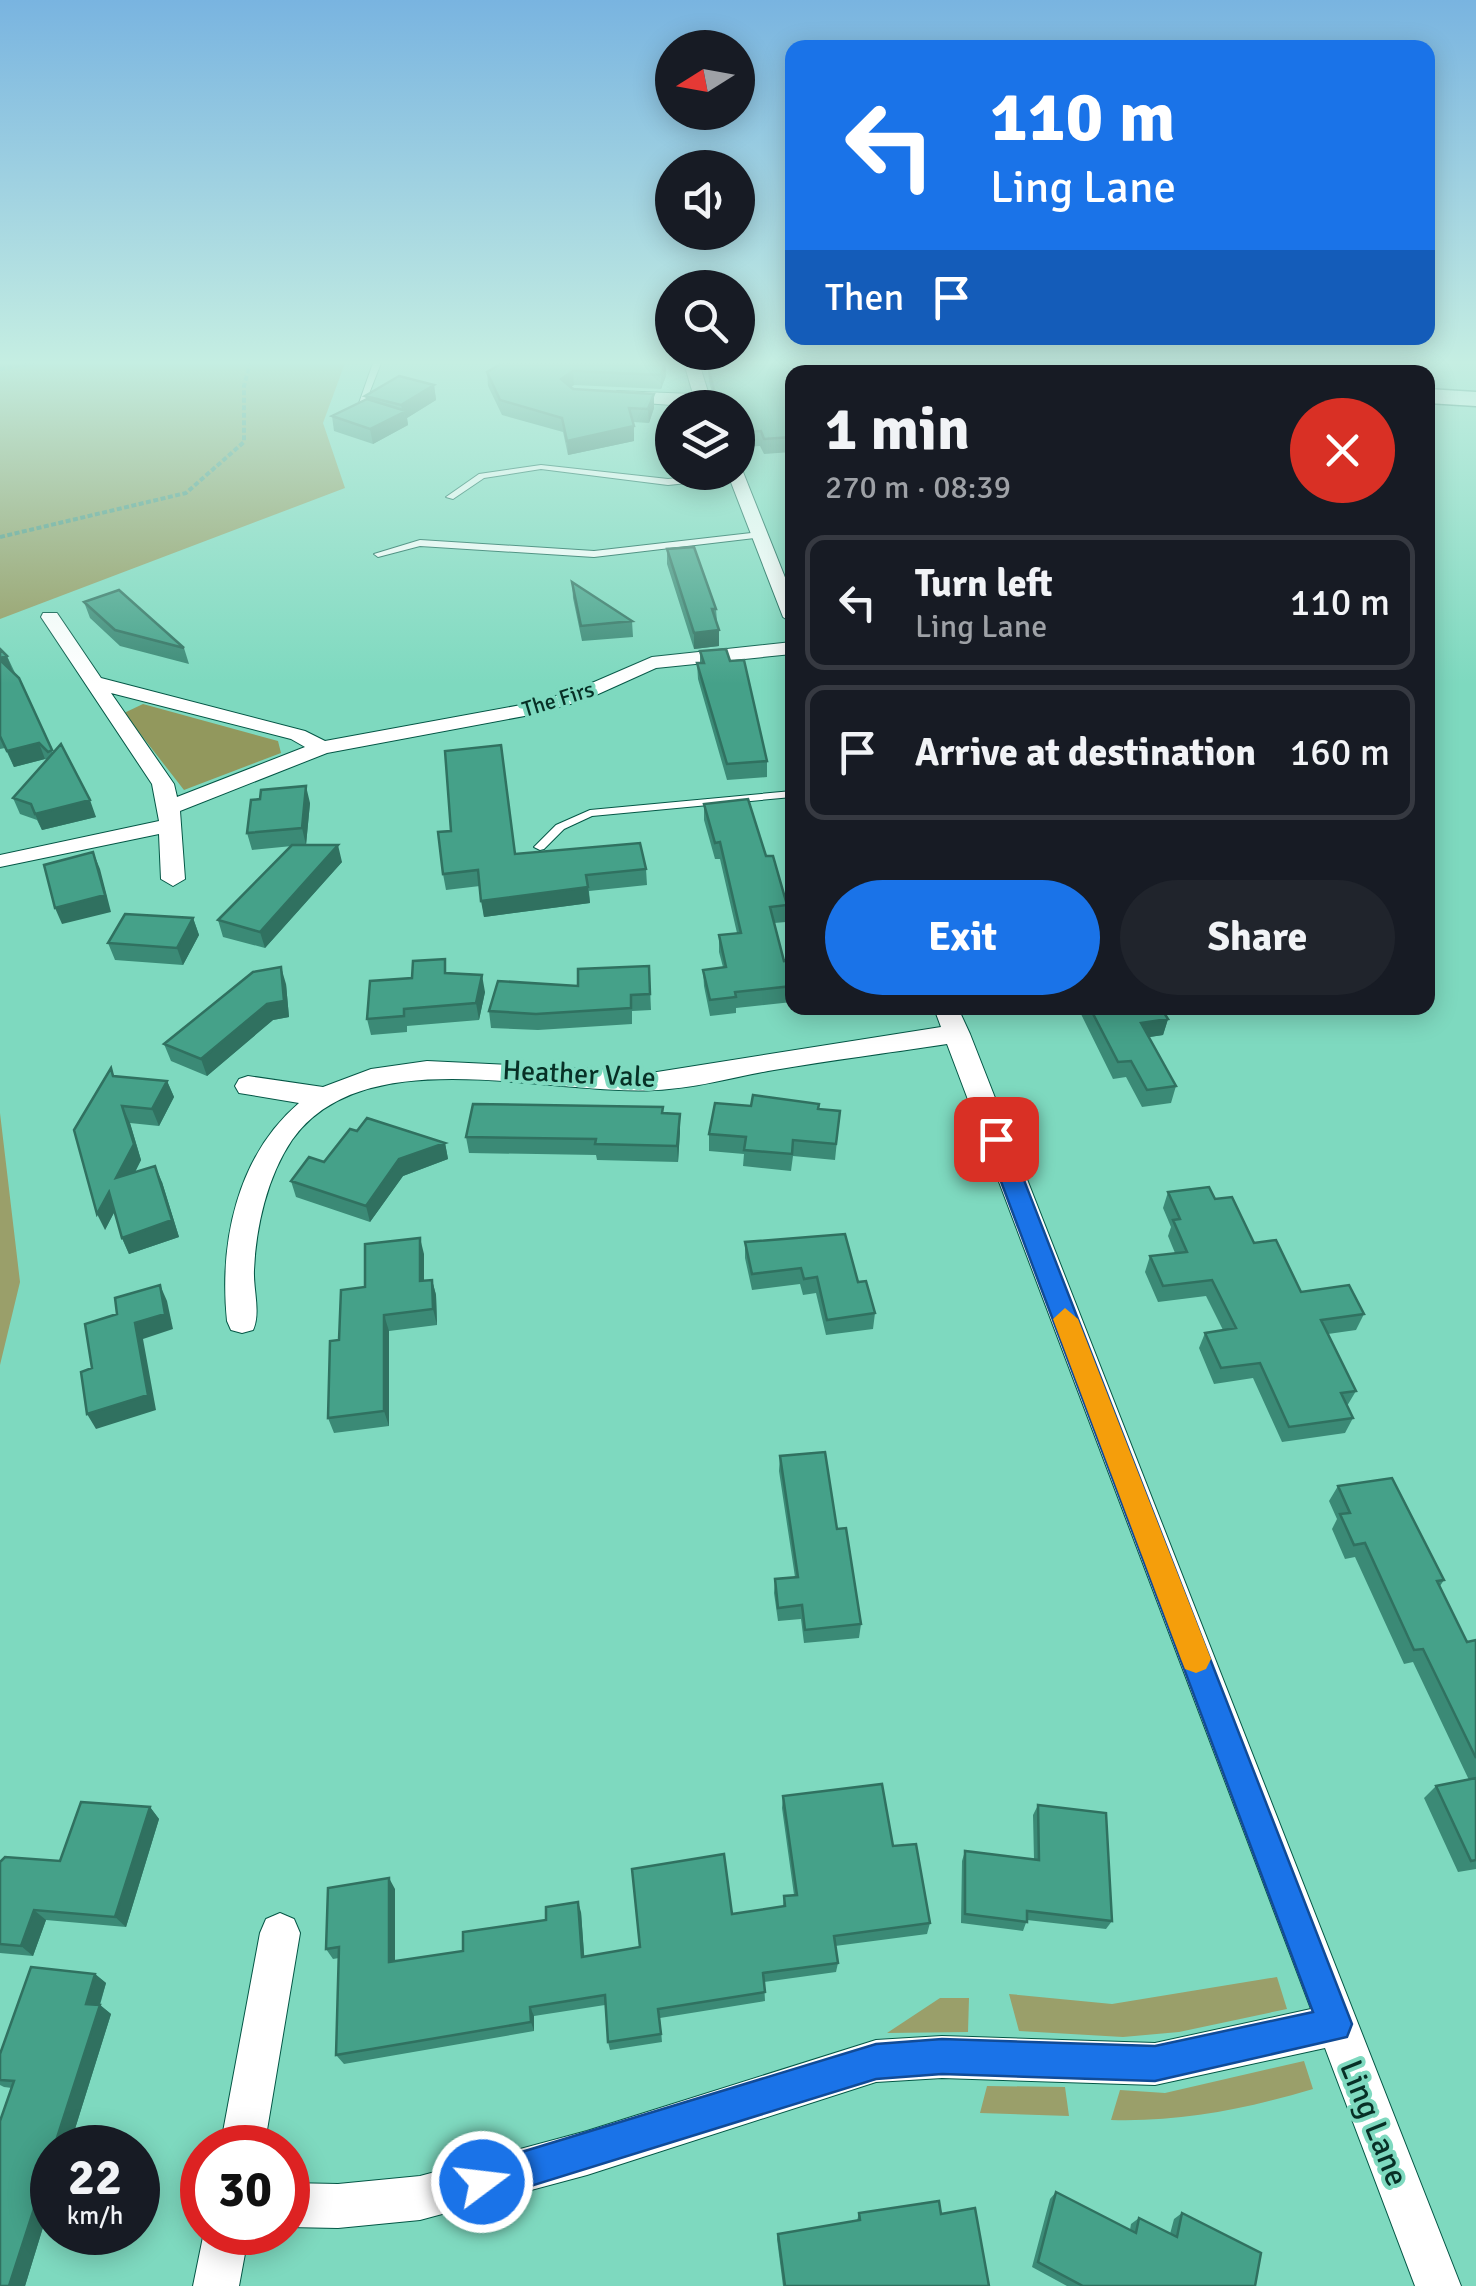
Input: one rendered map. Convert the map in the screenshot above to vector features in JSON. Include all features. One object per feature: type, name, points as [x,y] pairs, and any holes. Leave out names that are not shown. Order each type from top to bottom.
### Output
[{"type":"street","points":[[742,490],[785,599]]},
{"type":"street","points":[[50,616],[162,784],[170,816],[173,879]]},
{"type":"street","name":"The Firs","points":[[5,862],[170,816],[322,748],[523,711],[578,696],[652,663],[785,649]]},
{"type":"street","points":[[94,682],[298,735],[322,748]]},
{"type":"street","name":"Heather Vale","points":[[242,1320],[238,1242],[262,1167],[288,1121],[321,1096],[378,1078],[436,1070],[499,1068],[606,1080],[660,1081],[951,1021]]},
{"type":"street","name":"Ling Lane","points":[[951,1021],[1438,2286]]},
{"type":"street","name":"Heather Vale","points":[[248,1086],[321,1096]]},
{"type":"street","points":[[246,2125],[280,1932]]},
{"type":"street","points":[[310,2205],[420,2198],[587,2153],[876,2061],[942,2056],[1155,2064],[1334,2024]]},
{"type":"street","points":[[216,2286],[222,2255]]},
{"type":"lane","points":[[450,497],[482,476],[524,470]]},
{"type":"lane","points":[[565,470],[655,480]]},
{"type":"lane","points":[[378,554],[420,543],[594,554],[760,535]]},
{"type":"lane","points":[[540,847],[560,827],[590,813],[785,795]]},
{"type":"path","points":[[0,537],[186,493],[213,470]]},
{"type":"green space","points":[[0,470],[339,470],[345,488],[0,619]]},
{"type":"green space","points":[[143,704],[278,741],[281,753],[184,790],[124,713]]},
{"type":"green space","points":[[0,1113],[20,1282],[0,1365]]},
{"type":"green space","points":[[1277,1977],[1287,2009],[1179,2032],[1123,2037],[1019,2031],[1009,1994],[1112,2004]]},
{"type":"green space","points":[[940,1998],[969,1998],[968,2032],[887,2033]]},
{"type":"green space","points":[[1304,2061],[1313,2089],[1213,2113],[1111,2120],[1120,2090],[1165,2093]]},
{"type":"green space","points":[[987,2086],[1065,2087],[1069,2116],[980,2113]]},
{"type":"building","points":[[694,547],[716,609],[712,609],[719,630],[694,633],[667,549]]},
{"type":"building","points":[[572,582],[632,621],[581,626]]},
{"type":"building","points":[[119,590],[184,648],[115,630],[84,602]]},
{"type":"building","points":[[726,649],[730,661],[744,660],[767,761],[727,764],[697,663],[704,663],[700,651]]},
{"type":"building","points":[[0,660],[19,678],[52,750],[48,752],[39,743],[7,751],[0,736]]},
{"type":"building","points":[[61,744],[90,800],[35,814],[31,804],[13,798]]},
{"type":"building","points":[[501,745],[515,854],[640,843],[646,869],[586,875],[588,887],[481,901],[478,870],[443,874],[438,832],[451,831],[445,751]]},
{"type":"building","points":[[306,786],[302,828],[247,833],[251,800],[260,799],[261,790]]},
{"type":"building","points":[[748,799],[766,856],[773,856],[785,898],[785,905],[770,907],[785,961],[785,987],[735,992],[736,997],[710,1000],[703,970],[726,967],[719,935],[741,933],[720,842],[715,843],[704,804]]},
{"type":"building","points":[[292,845],[338,845],[260,932],[218,920]]},
{"type":"building","points":[[93,852],[105,895],[55,908],[44,865]]},
{"type":"building","points":[[125,914],[193,918],[177,948],[108,943]]},
{"type":"building","points":[[445,959],[445,973],[482,975],[476,1003],[404,1009],[404,1016],[367,1019],[370,981],[412,978],[413,961]]},
{"type":"building","points":[[649,966],[650,994],[631,995],[631,1008],[536,1014],[489,1011],[498,981],[578,986],[578,969]]},
{"type":"building","points":[[281,967],[284,1001],[267,1004],[201,1059],[164,1044],[253,972]]},
{"type":"building","points":[[1094,1015],[1165,1015],[1168,1019],[1141,1023],[1176,1086],[1147,1090],[1131,1061],[1118,1062]]},
{"type":"building","points":[[111,1068],[113,1076],[167,1081],[152,1109],[122,1106],[134,1144],[116,1178],[155,1166],[172,1220],[122,1238],[109,1192],[97,1214],[74,1130]]},
{"type":"building","points":[[753,1095],[819,1104],[818,1109],[840,1111],[836,1144],[793,1140],[792,1154],[744,1150],[746,1137],[709,1134],[715,1103],[751,1106]]},
{"type":"building","points":[[473,1104],[663,1107],[662,1113],[680,1114],[677,1146],[595,1144],[596,1139],[466,1137]]},
{"type":"building","points":[[367,1118],[445,1143],[399,1159],[366,1206],[291,1181],[309,1157],[324,1162],[350,1129],[357,1131]]},
{"type":"building","points":[[1209,1187],[1215,1199],[1232,1197],[1254,1243],[1276,1240],[1301,1292],[1349,1285],[1364,1314],[1321,1320],[1356,1391],[1341,1393],[1353,1418],[1289,1427],[1260,1363],[1221,1368],[1205,1333],[1236,1328],[1212,1280],[1163,1286],[1150,1256],[1187,1252],[1173,1220],[1180,1219],[1168,1192]]},
{"type":"building","points":[[845,1234],[858,1282],[866,1281],[875,1313],[827,1320],[817,1277],[804,1279],[801,1268],[752,1274],[745,1242]]},
{"type":"building","points":[[420,1238],[420,1281],[432,1280],[433,1309],[384,1315],[384,1411],[328,1418],[330,1341],[339,1340],[341,1290],[365,1287],[365,1244]]},
{"type":"building","points":[[160,1285],[165,1314],[135,1323],[148,1395],[87,1414],[81,1372],[92,1368],[85,1324],[117,1314],[115,1298]]},
{"type":"building","points":[[825,1452],[837,1529],[846,1528],[861,1624],[805,1630],[802,1605],[778,1608],[775,1579],[798,1577],[780,1456]]},
{"type":"building","points":[[1392,1478],[1444,1580],[1437,1581],[1467,1642],[1476,1640],[1476,1758],[1423,1649],[1414,1650],[1365,1543],[1354,1545],[1340,1514],[1350,1513],[1338,1486]]},
{"type":"building","points":[[1476,1778],[1476,1860],[1471,1861],[1436,1786]]},
{"type":"building","points":[[882,1784],[893,1846],[916,1844],[930,1923],[834,1936],[838,1963],[763,1973],[765,1992],[658,2009],[661,2034],[608,2042],[605,1995],[530,2007],[531,2022],[336,2055],[339,1947],[326,1949],[328,1888],[389,1878],[389,1962],[463,1951],[463,1932],[546,1920],[546,1907],[578,1902],[582,1957],[640,1947],[632,1869],[724,1854],[732,1914],[785,1906],[784,1896],[797,1895],[783,1796]]},
{"type":"building","points":[[81,1802],[150,1807],[115,1917],[34,1910],[21,1946],[0,1944],[0,1862],[5,1857],[60,1861]]},
{"type":"building","points":[[1038,1805],[1106,1813],[1112,1921],[1027,1911],[1027,1922],[965,1914],[965,1851],[1039,1860]]},
{"type":"building","points":[[31,1967],[95,1974],[86,2004],[100,2005],[61,2125],[30,2125],[30,2221],[9,2286],[0,2286],[0,2121],[14,2081],[0,2080],[0,2054]]},
{"type":"building","points":[[1056,2192],[1136,2233],[1139,2218],[1177,2237],[1182,2213],[1261,2253],[1255,2286],[1083,2286],[1038,2262]]},
{"type":"building","points":[[939,2201],[941,2214],[975,2208],[989,2286],[785,2286],[778,2234],[860,2220],[859,2213]]},
{"type":"slow traffic","points":[[1065,1319],[1196,1659]]},
{"type":"route","points":[[482,2182],[587,2153],[876,2061],[942,2056],[1155,2064],[1334,2024],[996,1139]]}]
